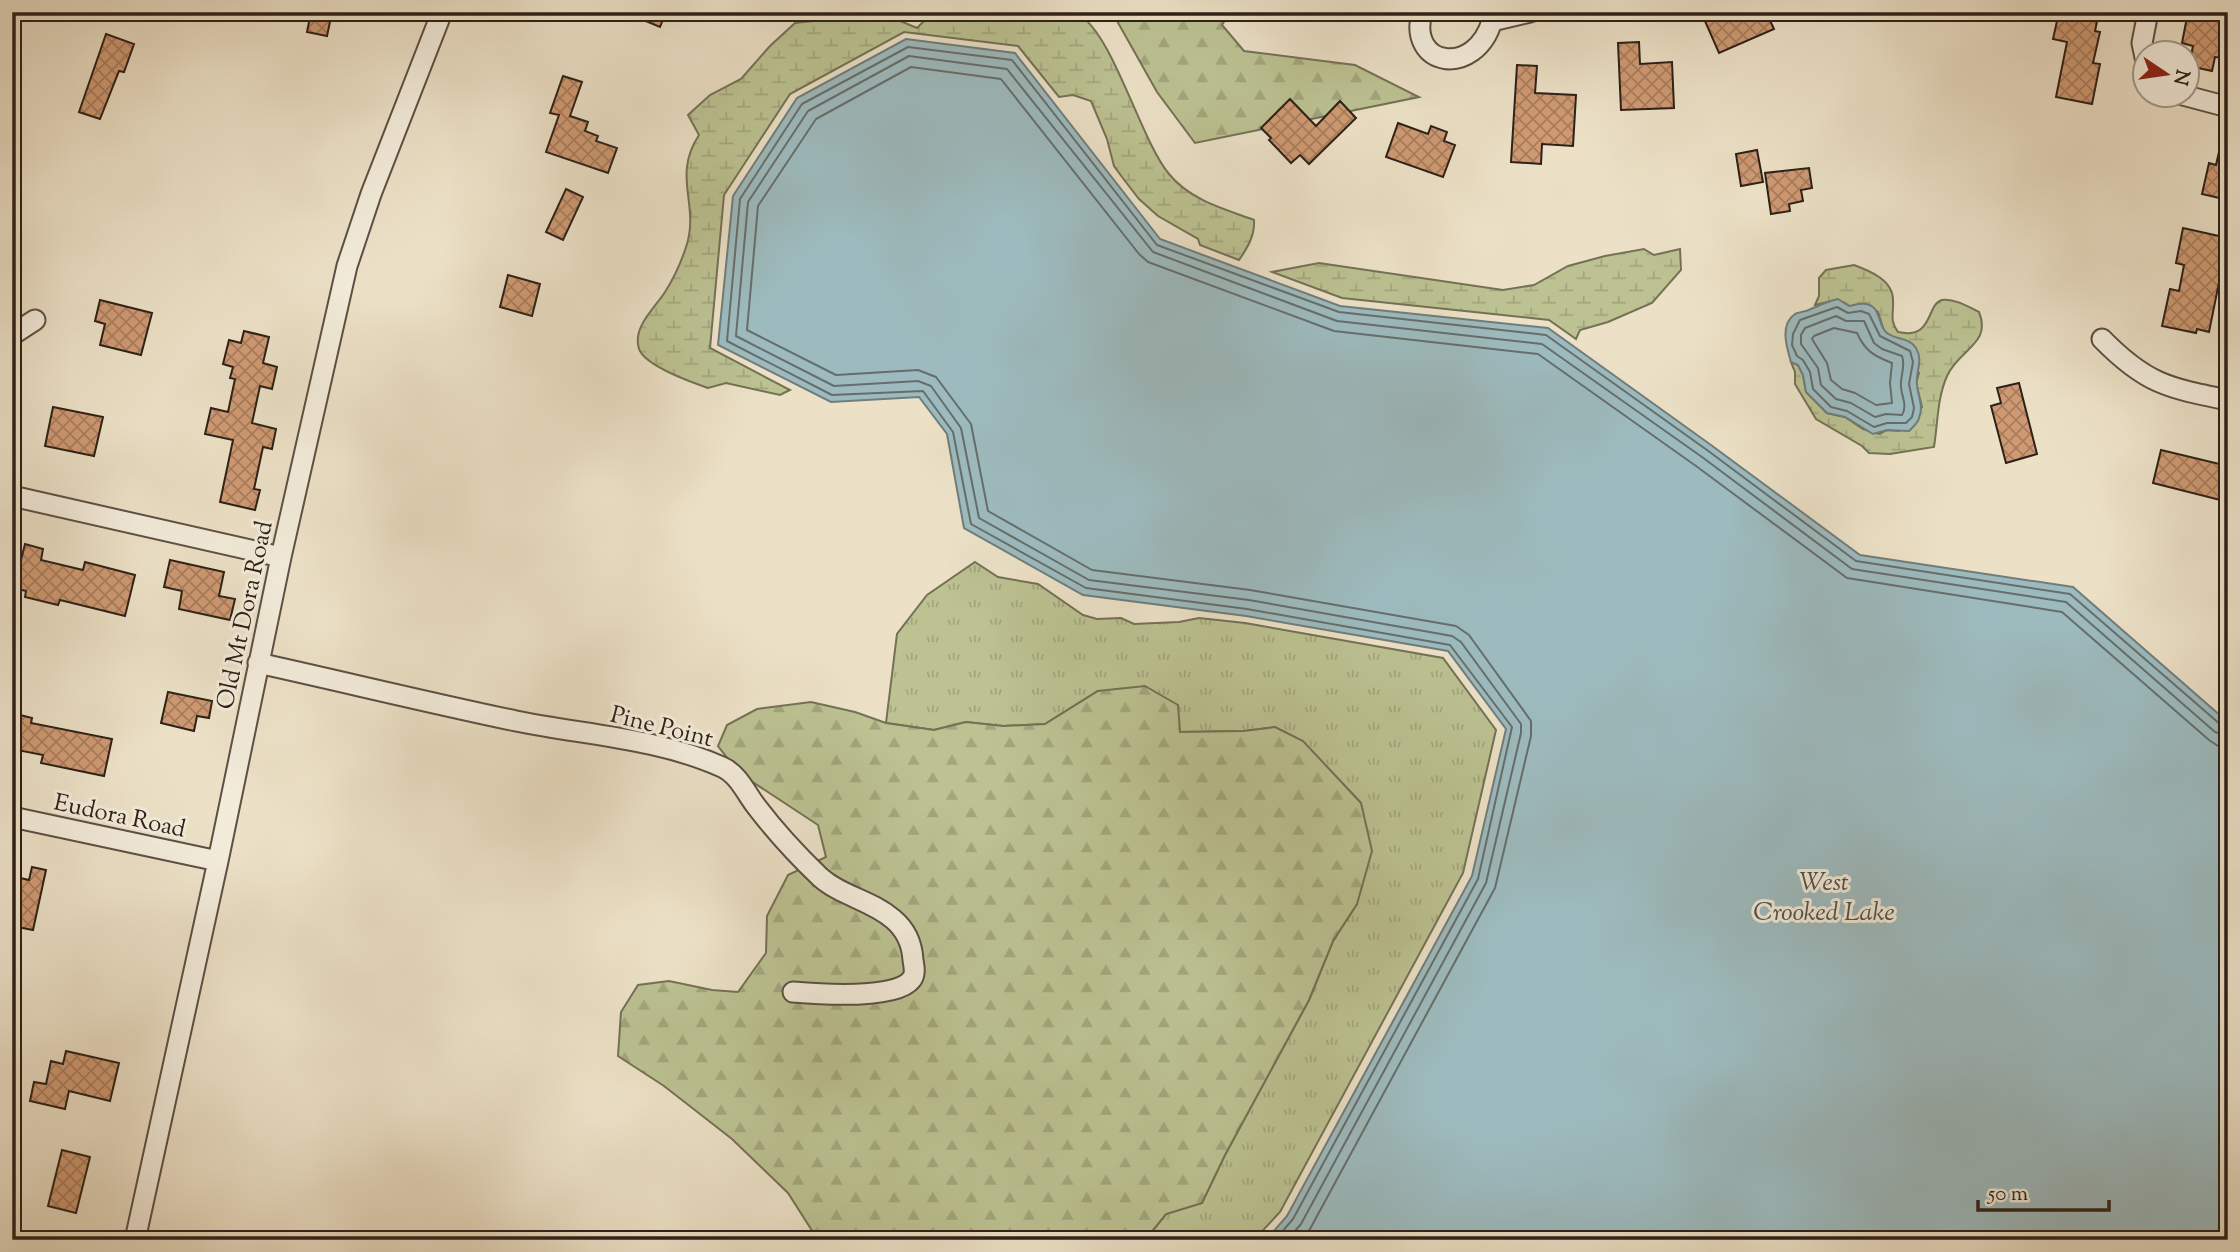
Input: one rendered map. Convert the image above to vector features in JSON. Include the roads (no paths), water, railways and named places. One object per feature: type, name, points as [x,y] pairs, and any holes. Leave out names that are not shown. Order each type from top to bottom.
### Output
[{"type":"street","name":"Old Mt Dora Road","points":[[135,1240],[281,557],[347,266],[371,194],[442,12]]},
{"type":"street","points":[[1422,12],[1419,28],[1426,48],[1438,58],[1453,59],[1470,55],[1485,40],[1488,17],[1530,12]]},
{"type":"street","points":[[2143,38],[2148,12]]},
{"type":"street","points":[[2202,100],[2228,107]]},
{"type":"street","points":[[12,335],[34,320]]},
{"type":"street","points":[[2102,339],[2135,370],[2151,379],[2177,389],[2228,400]]},
{"type":"street","points":[[12,496],[281,557]]},
{"type":"street","name":"Pine Point","points":[[258,663],[518,722],[668,749],[725,768],[785,841],[820,877],[833,888],[894,919],[910,941],[914,975],[911,981],[902,987],[890,991],[834,995],[793,992]]},
{"type":"street","name":"Eudora Road","points":[[12,817],[218,861]]},
{"type":"water","name":"West Crooked Lake","points":[[906,39],[1015,53],[1160,239],[1340,306],[1548,328],[1860,555],[2073,587],[2222,717],[2228,723],[2228,1240],[1266,1240],[1287,1216],[1472,876],[1506,729],[1448,651],[1246,616],[1083,595],[964,528],[947,434],[919,397],[831,402],[718,345],[733,196],[797,98]]},
{"type":"water","points":[[1838,299],[1849,306],[1872,306],[1887,333],[1910,342],[1916,348],[1919,357],[1917,380],[1921,409],[1918,422],[1909,431],[1887,430],[1873,434],[1845,417],[1827,413],[1806,392],[1803,375],[1789,356],[1786,344],[1787,324],[1795,314]]}]
